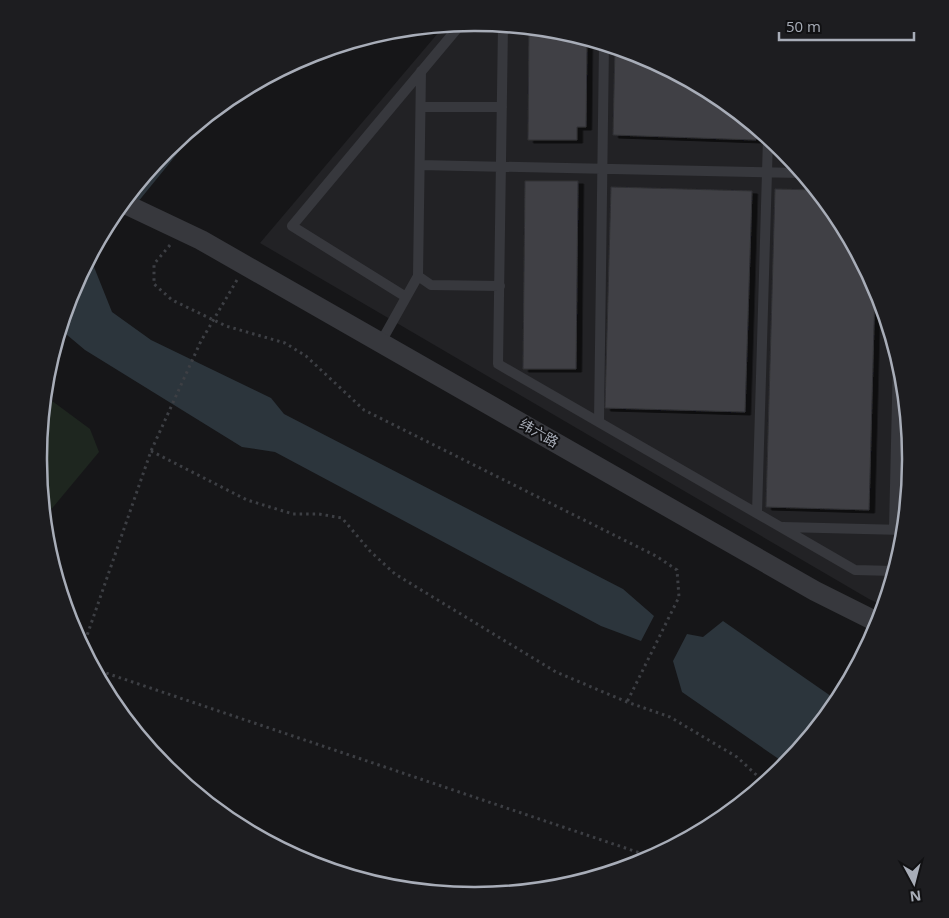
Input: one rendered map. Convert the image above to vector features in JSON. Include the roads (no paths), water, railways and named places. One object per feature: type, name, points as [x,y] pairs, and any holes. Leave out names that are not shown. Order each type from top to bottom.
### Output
[{"type":"street","name":"纬六路","points":[[131,205],[194,236],[246,265],[815,591],[871,620]]},
{"type":"lane","points":[[406,297],[292,226],[455,32]]},
{"type":"lane","points":[[504,32],[498,364],[855,570],[888,571]]},
{"type":"lane","points":[[598,422],[604,52]]},
{"type":"lane","points":[[381,342],[418,276],[422,71]]},
{"type":"lane","points":[[421,106],[502,107]]},
{"type":"lane","points":[[757,513],[768,148]]},
{"type":"lane","points":[[420,164],[792,173]]},
{"type":"lane","points":[[418,276],[431,285],[500,286]]},
{"type":"lane","points":[[898,399],[899,515]]},
{"type":"lane","points":[[780,526],[896,529]]}]
